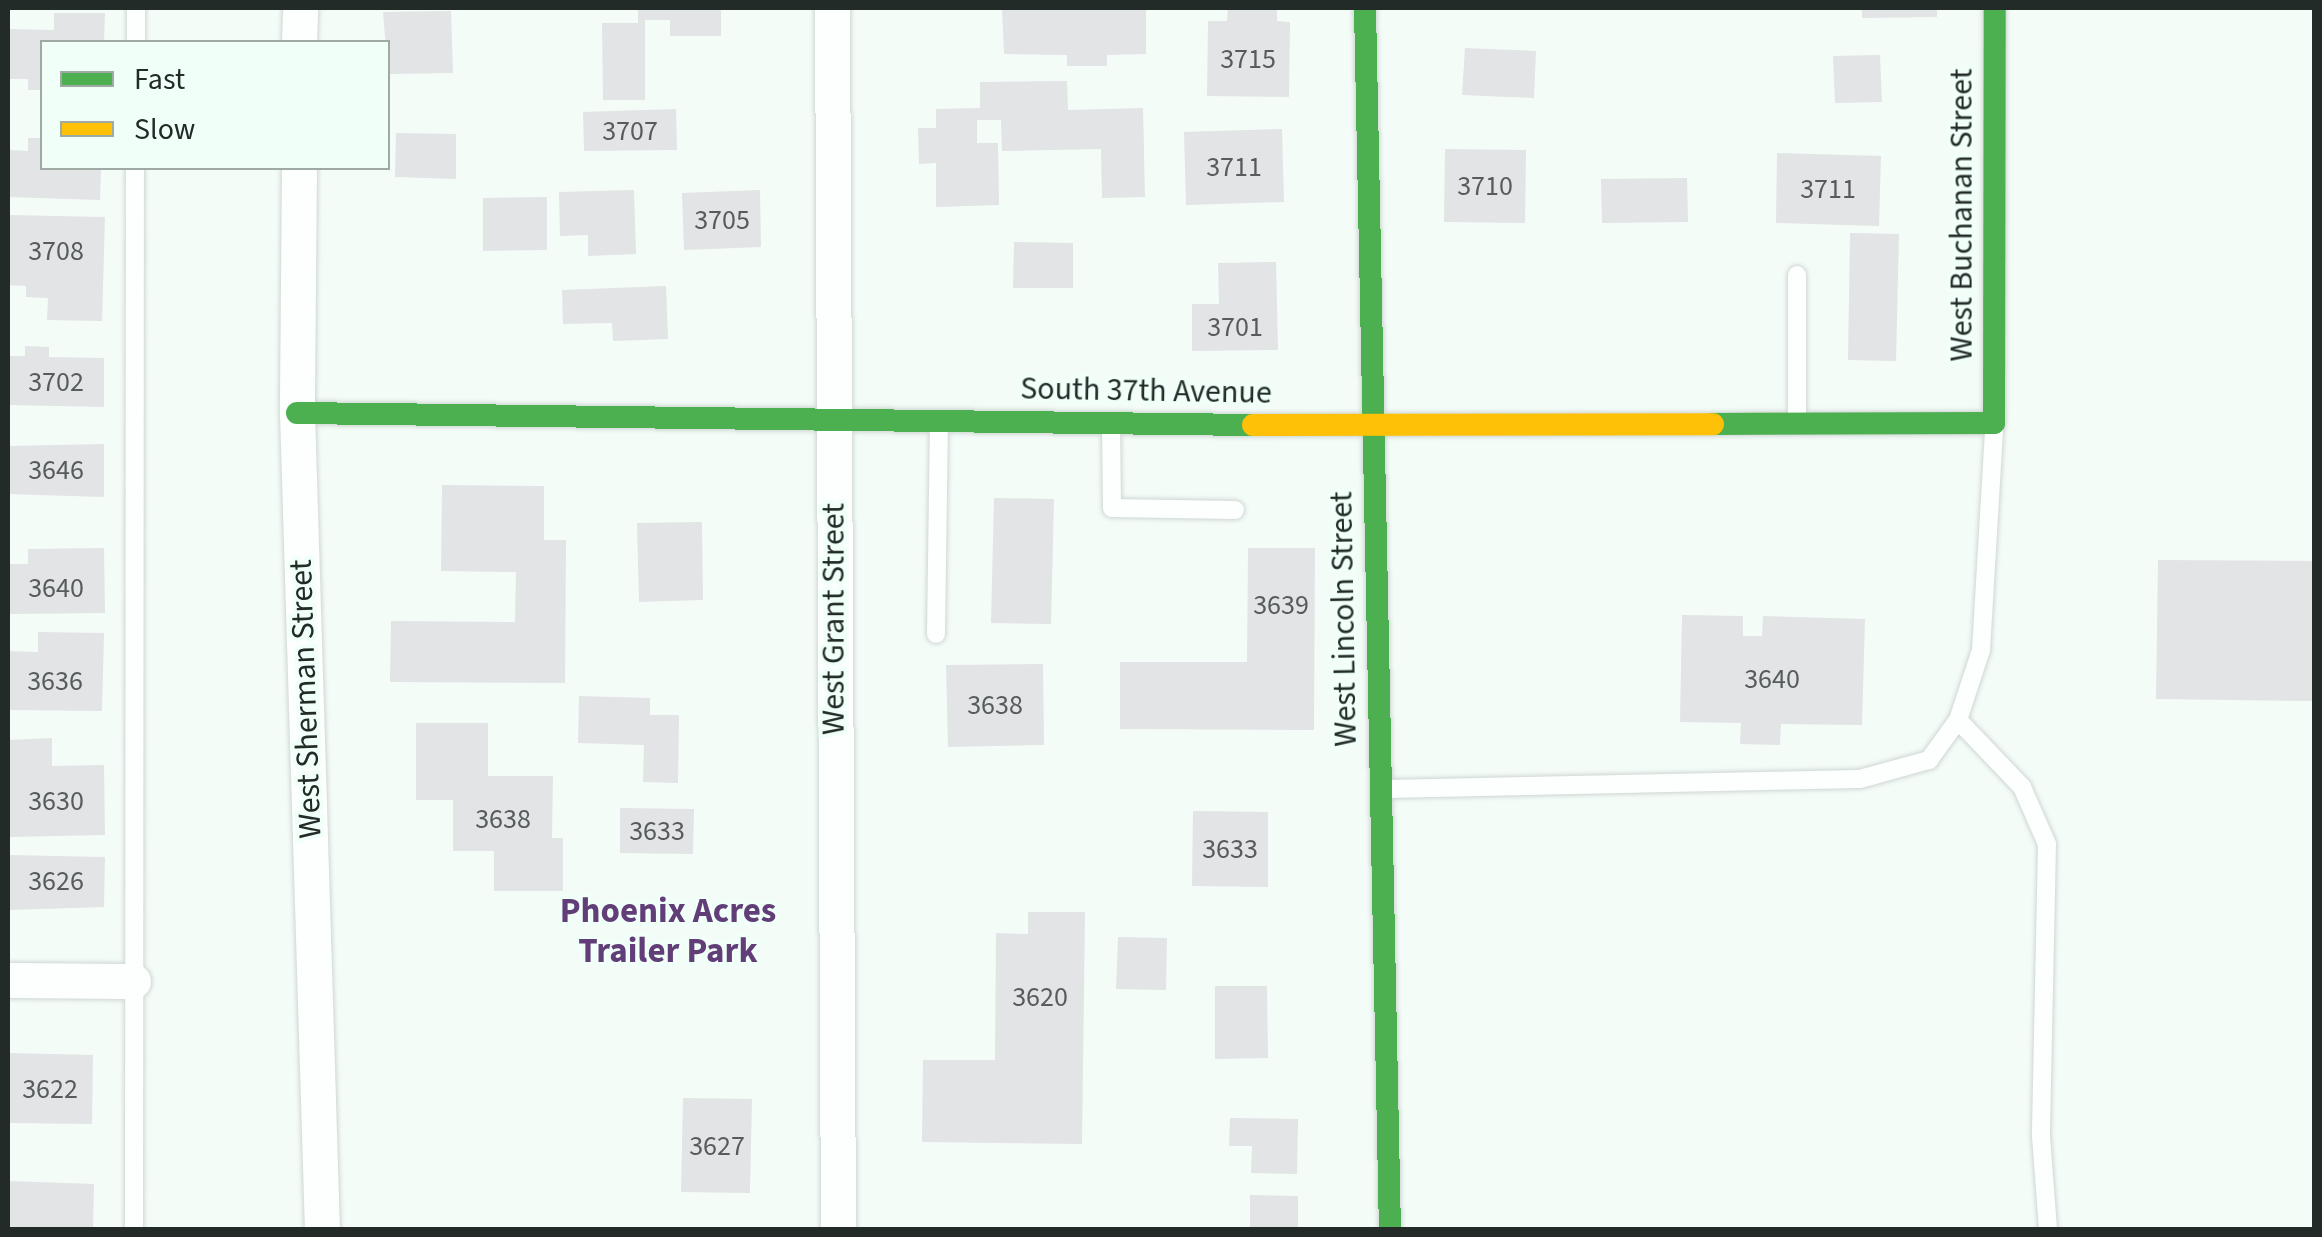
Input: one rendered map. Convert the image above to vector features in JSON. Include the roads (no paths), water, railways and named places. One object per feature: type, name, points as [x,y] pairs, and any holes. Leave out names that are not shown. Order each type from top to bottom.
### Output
[{"type":"street","points":[[300,8],[300,40]]},
{"type":"street","name":"West Grant Street","points":[[832,8],[838,1230]]},
{"type":"street","name":"West Lincoln Street","points":[[1365,8],[1390,1230]]},
{"type":"street","name":"West Buchanan Street","points":[[1994,8],[1994,422]]},
{"type":"street","name":"West Sherman Street","points":[[299,170],[297,413],[322,1230]]},
{"type":"street","name":"South 37th Avenue","points":[[297,413],[1372,426],[1994,422]]},
{"type":"street","points":[[8,980],[133,981]]},
{"type":"lane","points":[[136,8],[136,40]]},
{"type":"lane","points":[[134,1230],[136,170]]},
{"type":"lane","points":[[1796,275],[1796,424]]},
{"type":"lane","points":[[936,634],[939,422]]},
{"type":"lane","points":[[1381,790],[1860,779],[1929,760],[1958,720],[1981,650],[1994,422]]},
{"type":"lane","points":[[1111,424],[1112,508],[1235,510]]},
{"type":"lane","points":[[1958,720],[2022,787],[2048,844],[2041,1136],[2048,1230]]},
{"type":"district","name":"Phoenix Acres Trailer Park","points":[[668,931]]}]
